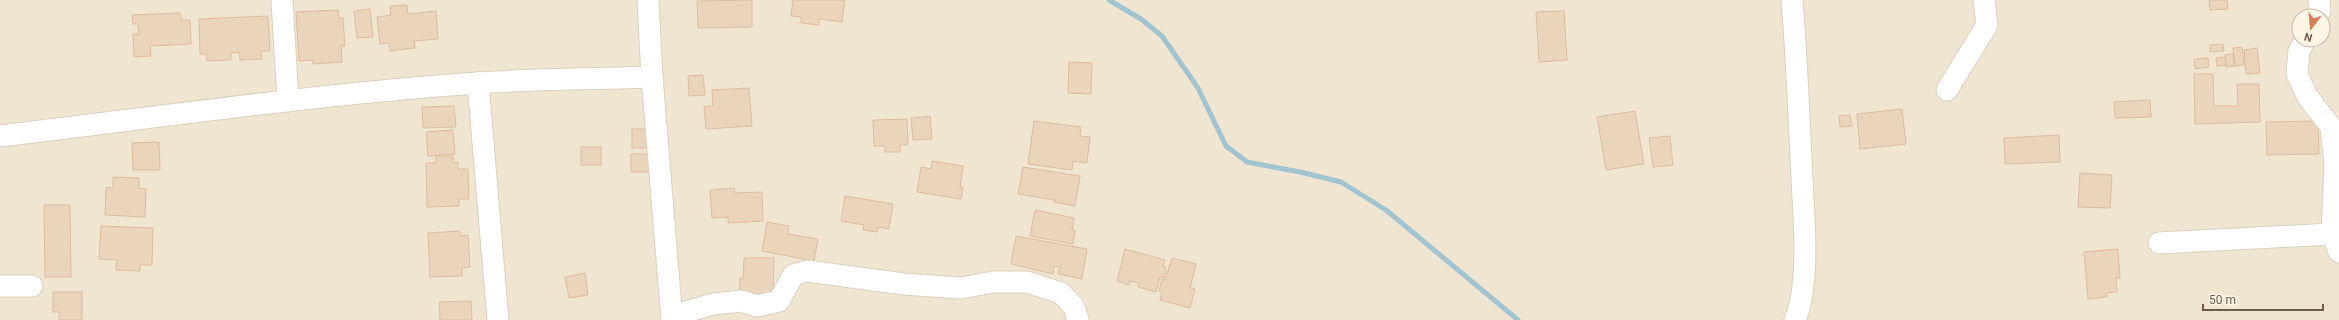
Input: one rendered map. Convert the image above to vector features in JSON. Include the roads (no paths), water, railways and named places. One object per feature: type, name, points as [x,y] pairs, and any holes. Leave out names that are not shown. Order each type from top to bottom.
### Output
[{"type":"street","points":[[282,0],[288,101]]},
{"type":"street","points":[[648,0],[652,77],[672,318],[713,304],[741,301],[757,306],[779,301],[793,275],[807,272],[904,284],[961,288],[993,282],[1027,282],[1060,293],[1074,307],[1078,320]]},
{"type":"street","points":[[1792,0],[1797,59],[1805,238],[1800,306],[1795,320]]},
{"type":"street","points":[[1947,90],[1987,25],[1984,0]]},
{"type":"street","points":[[2159,243],[2335,243],[2335,165],[2331,127],[2307,96],[2297,74],[2299,51],[2301,48]]},
{"type":"street","points":[[0,136],[288,101],[478,83],[652,77]]},
{"type":"street","points":[[478,83],[498,320]]},
{"type":"street","points":[[0,286],[32,286]]},
{"type":"waterway","points":[[1109,0],[1141,19],[1162,36],[1198,88],[1226,146],[1247,162],[1300,172],[1341,182],[1386,210],[1518,320]]}]
